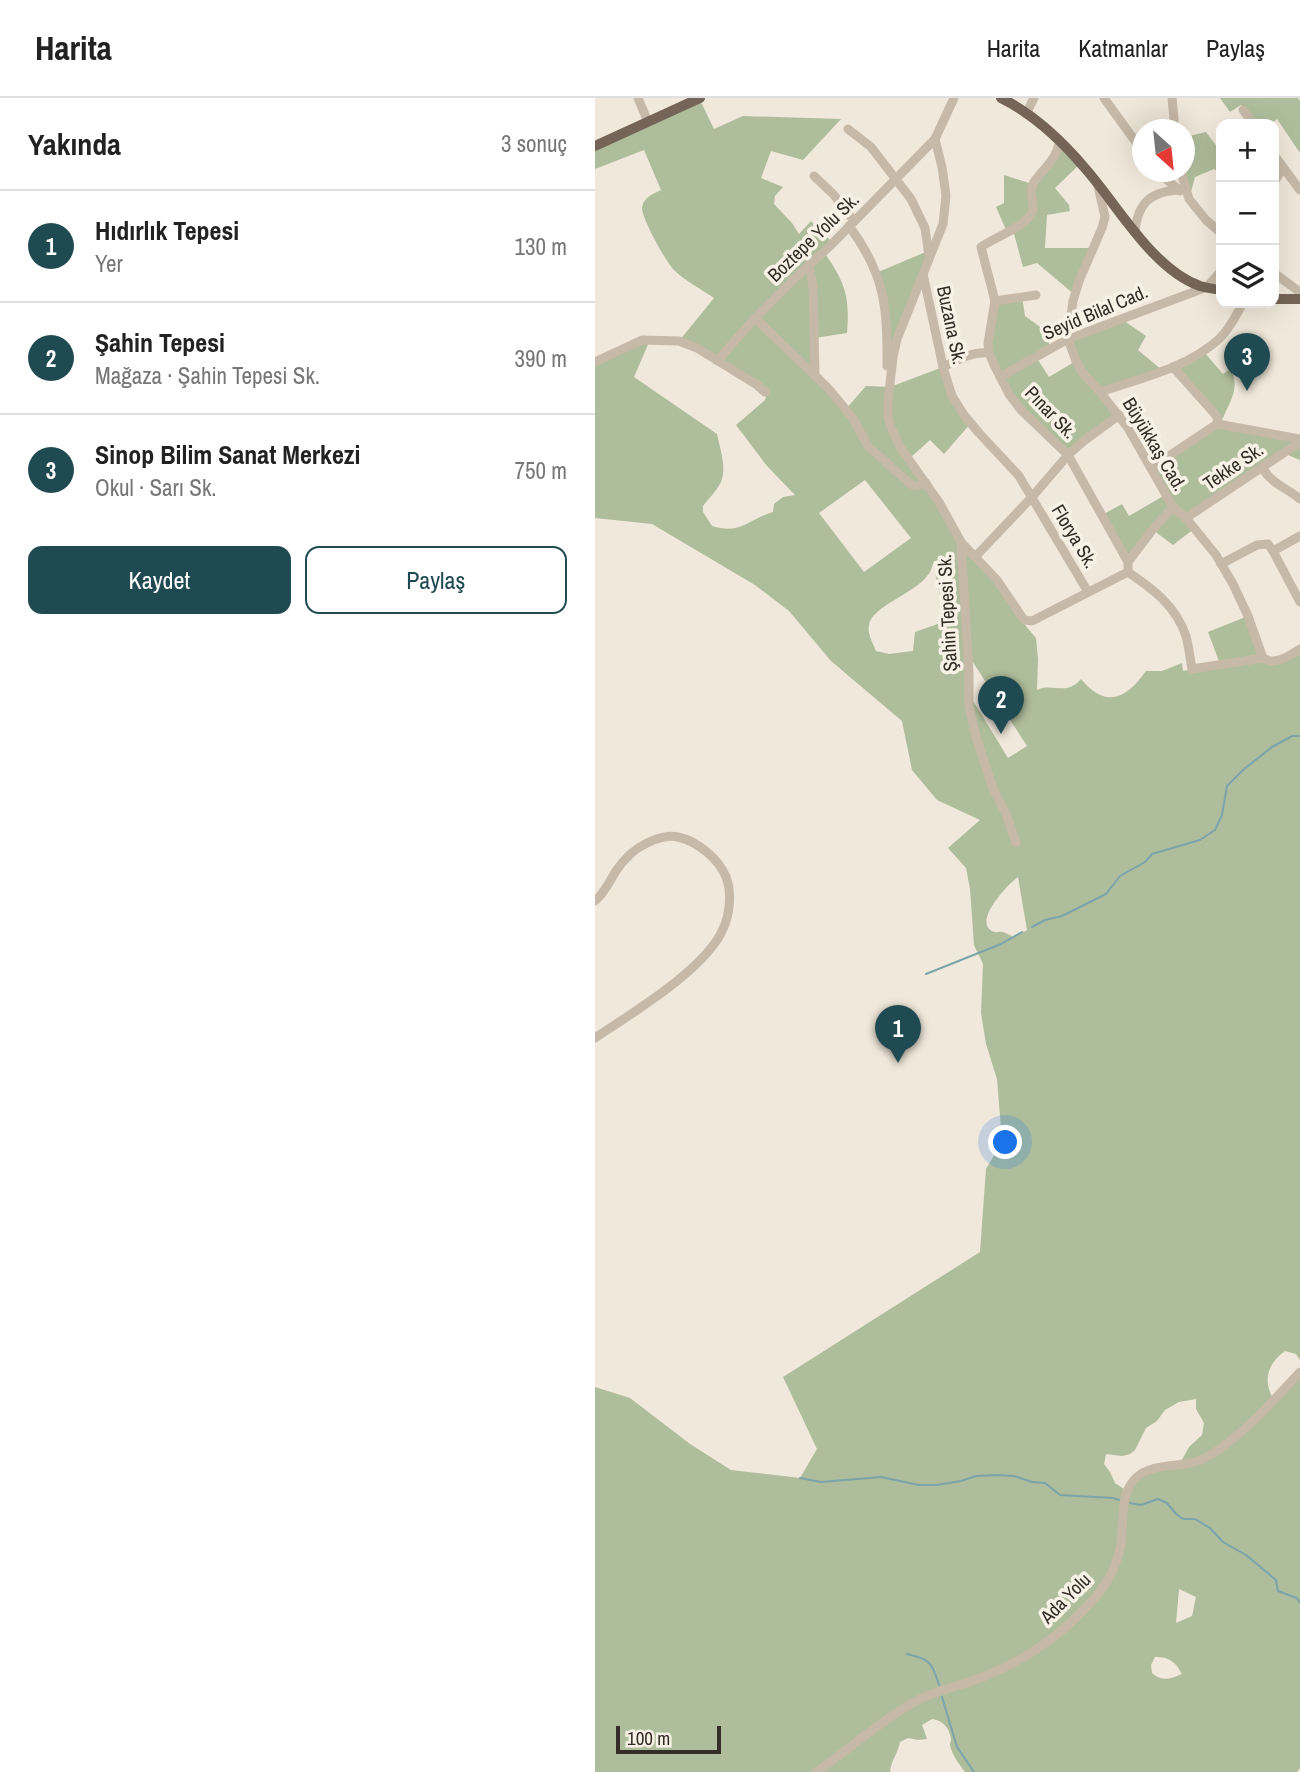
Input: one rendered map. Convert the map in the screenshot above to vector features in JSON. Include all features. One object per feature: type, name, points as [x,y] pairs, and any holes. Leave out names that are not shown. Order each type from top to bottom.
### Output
[{"type":"main road","points":[[595,146],[700,98]]},
{"type":"main road","points":[[1001,98],[1060,141],[1153,254],[1173,272],[1199,286],[1216,289]]},
{"type":"main road","points":[[1279,299],[1300,299]]},
{"type":"street","points":[[638,98],[648,122]]},
{"type":"street","points":[[935,139],[954,98]]},
{"type":"street","points":[[1026,114],[1034,98]]},
{"type":"street","points":[[1104,98],[1132,137]]},
{"type":"street","points":[[1172,98],[1174,119]]},
{"type":"street","points":[[1243,110],[1249,119]]},
{"type":"street","points":[[848,129],[871,147],[911,199],[922,218],[928,240],[929,259]]},
{"type":"street","name":"Boztepe Yolu Sk.","points":[[717,361],[755,318],[935,139]]},
{"type":"street","name":"Buzana Sk.","points":[[935,139],[946,196],[943,224],[923,274],[943,367],[953,396],[964,415],[1019,476],[1033,497]]},
{"type":"street","name":"Pınar Sk.","points":[[1060,141],[1057,155],[1032,184],[1033,210],[1028,218],[981,247],[995,301],[988,343],[989,353],[1009,394],[1021,410],[1068,455],[1128,567]]},
{"type":"street","points":[[1279,162],[1300,190]]},
{"type":"street","points":[[1279,174],[1283,168]]},
{"type":"street","points":[[814,176],[834,195],[852,224],[870,258],[883,293],[890,381]]},
{"type":"street","points":[[1169,182],[1216,229]]},
{"type":"street","points":[[1184,182],[1189,199]]},
{"type":"street","points":[[1067,339],[1073,301],[1105,216],[1098,184]]},
{"type":"street","points":[[1135,231],[1137,216],[1144,204],[1154,195],[1178,190]]},
{"type":"street","points":[[809,265],[813,286],[815,374]]},
{"type":"street","name":"Şahin Tepesi Sk.","points":[[923,274],[897,339],[888,415],[895,438],[939,502],[961,541],[969,706],[993,789],[1007,816],[1016,843]]},
{"type":"street","points":[[1279,276],[1300,292]]},
{"type":"street","points":[[1207,287],[1216,277]]},
{"type":"street","name":"Seyid Bilal Cad.","points":[[1000,377],[1067,339],[1207,287]]},
{"type":"street","points":[[995,301],[1036,295]]},
{"type":"street","points":[[1101,392],[1173,367],[1203,351],[1219,340],[1240,308]]},
{"type":"street","points":[[755,318],[842,403],[868,446],[909,483],[915,486],[926,483]]},
{"type":"street","name":"Büyükkaş Cad.","points":[[1067,339],[1082,372],[1119,415],[1173,507],[1186,518],[1221,564],[1248,616],[1263,658]]},
{"type":"street","points":[[595,362],[642,340],[679,341],[697,348],[765,392]]},
{"type":"street","points":[[943,367],[971,355],[989,353]]},
{"type":"street","points":[[1173,367],[1214,413],[1218,419],[1217,424]]},
{"type":"street","points":[[977,556],[1033,497],[1068,455],[1119,415]]},
{"type":"street","points":[[1151,468],[1217,424],[1300,441]]},
{"type":"street","name":"Tekke Sk.","points":[[1186,518],[1300,441]]},
{"type":"street","points":[[1262,467],[1266,476],[1300,499]]},
{"type":"street","name":"Florya Sk.","points":[[1033,497],[1089,592]]},
{"type":"street","points":[[961,541],[997,580],[1024,620],[1032,621],[1089,592],[1128,567],[1153,529],[1173,507]]},
{"type":"street","points":[[1273,551],[1300,536]]},
{"type":"street","points":[[1221,564],[1261,543],[1268,544],[1300,602]]},
{"type":"street","points":[[1128,567],[1174,609],[1186,636],[1192,669],[1263,658],[1276,661],[1287,658],[1300,649]]},
{"type":"street","points":[[595,901],[631,852],[650,841],[669,836],[680,837],[704,850],[718,863],[726,876],[730,892],[723,929],[701,960],[686,974],[595,1038]]},
{"type":"street","name":"Ada Yolu","points":[[816,1772],[909,1705],[1011,1665],[1061,1630],[1088,1606],[1110,1574],[1121,1546],[1127,1491],[1133,1480],[1150,1470],[1192,1463],[1212,1454],[1242,1430],[1300,1372]]},
{"type":"green space","points":[[699,98],[714,129],[743,116],[841,119],[803,160],[771,151],[761,178],[783,187],[775,196],[774,204],[799,234],[811,221],[833,243],[824,252],[845,290],[848,309],[847,333],[815,338],[815,374],[846,409],[866,386],[890,387],[943,367],[947,381],[971,423],[944,454],[930,440],[909,459],[961,541],[1026,620],[1025,625],[1036,638],[1037,690],[1070,687],[1081,679],[1099,694],[1115,697],[1131,688],[1146,671],[1162,671],[1182,663],[1183,671],[1220,664],[1208,632],[1248,616],[1268,661],[1300,649],[1300,1360],[1296,1354],[1285,1351],[1274,1361],[1268,1379],[1273,1399],[1300,1372],[1300,1768],[1297,1772],[965,1772],[952,1752],[947,1728],[932,1719],[922,1725],[927,1739],[908,1738],[900,1742],[890,1772],[595,1772],[595,1387],[630,1398],[690,1444],[731,1470],[800,1478],[817,1449],[783,1377],[980,1252],[986,1169],[999,1147],[1001,1128],[997,1079],[986,1044],[981,1013],[983,964],[974,945],[970,889],[966,868],[948,848],[980,820],[937,800],[912,770],[902,721],[831,661],[789,611],[755,585],[652,524],[595,518],[595,362],[650,340],[634,377],[717,434],[723,474],[719,486],[703,506],[703,512],[712,526],[730,529],[744,525],[773,512],[774,504],[783,497],[795,495],[767,466],[736,425],[764,401],[765,392],[679,341],[714,298],[674,270],[650,229],[642,207],[647,198],[661,190],[644,150],[595,169],[595,146]],"holes":[[[865,480],[911,538],[864,572],[819,513]],[[934,561],[938,563],[935,573],[946,621],[915,632],[913,651],[889,654],[876,651],[869,632],[872,618],[928,574]],[[969,656],[1027,746],[1008,758],[969,694]],[[1018,877],[1027,930],[1013,937],[1004,932],[994,932],[987,926],[989,911]],[[1196,1399],[1196,1409],[1204,1423],[1202,1435],[1189,1447],[1179,1465],[1139,1475],[1127,1491],[1115,1483],[1104,1464],[1106,1454],[1130,1454],[1135,1450],[1146,1428],[1157,1421],[1165,1410],[1179,1402]],[[1179,1589],[1196,1597],[1192,1616],[1176,1623]],[[1155,1657],[1171,1661],[1182,1674],[1167,1679],[1152,1673],[1151,1665]]]},
{"type":"green space","points":[[1220,98],[1298,98],[1300,153],[1279,119],[1249,119],[1241,105],[1230,112]]},
{"type":"green space","points":[[1206,132],[1216,145],[1216,170],[1195,177],[1195,135]]},
{"type":"green space","points":[[1060,141],[1081,163],[1055,188],[1069,205],[1070,211],[1047,215],[1045,248],[1093,248],[1075,295],[1037,263],[1023,267],[1013,230],[1007,232],[996,207],[1004,203],[1004,175],[1032,184]]},
{"type":"green space","points":[[1186,182],[1194,182],[1189,199]]},
{"type":"green space","points":[[928,251],[893,357],[876,273]]},
{"type":"green space","points":[[1022,297],[1025,316],[1043,329],[1051,348],[1036,357],[1049,377],[1076,361],[1068,339],[1120,318],[1146,336],[1138,350],[1163,371],[1101,392],[1119,415],[1068,455],[1009,394],[988,343],[995,301]]},
{"type":"green space","points":[[1203,351],[1223,374],[1230,369],[1235,382],[1223,418],[1218,419],[1173,367]]},
{"type":"green space","points":[[1217,424],[1300,439],[1300,460],[1283,453],[1187,518],[1194,529],[1173,545],[1153,530],[1128,562],[1102,515],[1122,504],[1129,516],[1165,495],[1151,468]]},
{"type":"waterway","points":[[1032,927],[1062,916],[1106,894],[1120,876],[1145,862],[1152,854],[1200,840],[1215,830],[1222,815],[1227,786],[1272,747],[1292,736],[1300,736]]},
{"type":"waterway","points":[[926,974],[1001,944],[1022,932]]},
{"type":"waterway","points":[[800,1478],[821,1482],[881,1477],[919,1485],[936,1485],[976,1476],[1014,1476],[1045,1483],[1060,1495],[1119,1500]]},
{"type":"waterway","points":[[1130,1503],[1141,1505],[1158,1499],[1167,1503],[1183,1519],[1195,1519],[1276,1580],[1278,1591],[1297,1598],[1300,1603]]},
{"type":"waterway","points":[[907,1654],[929,1663],[939,1685]]},
{"type":"waterway","points":[[942,1697],[957,1747],[974,1772]]},
{"type":"place","name":"Sinop Bilim Sanat Merkezi","points":[[1247,391]]},
{"type":"place","name":"Şahin Tepesi","points":[[1001,734]]},
{"type":"place","name":"Hıdırlık Tepesi","points":[[898,1063]]}]
